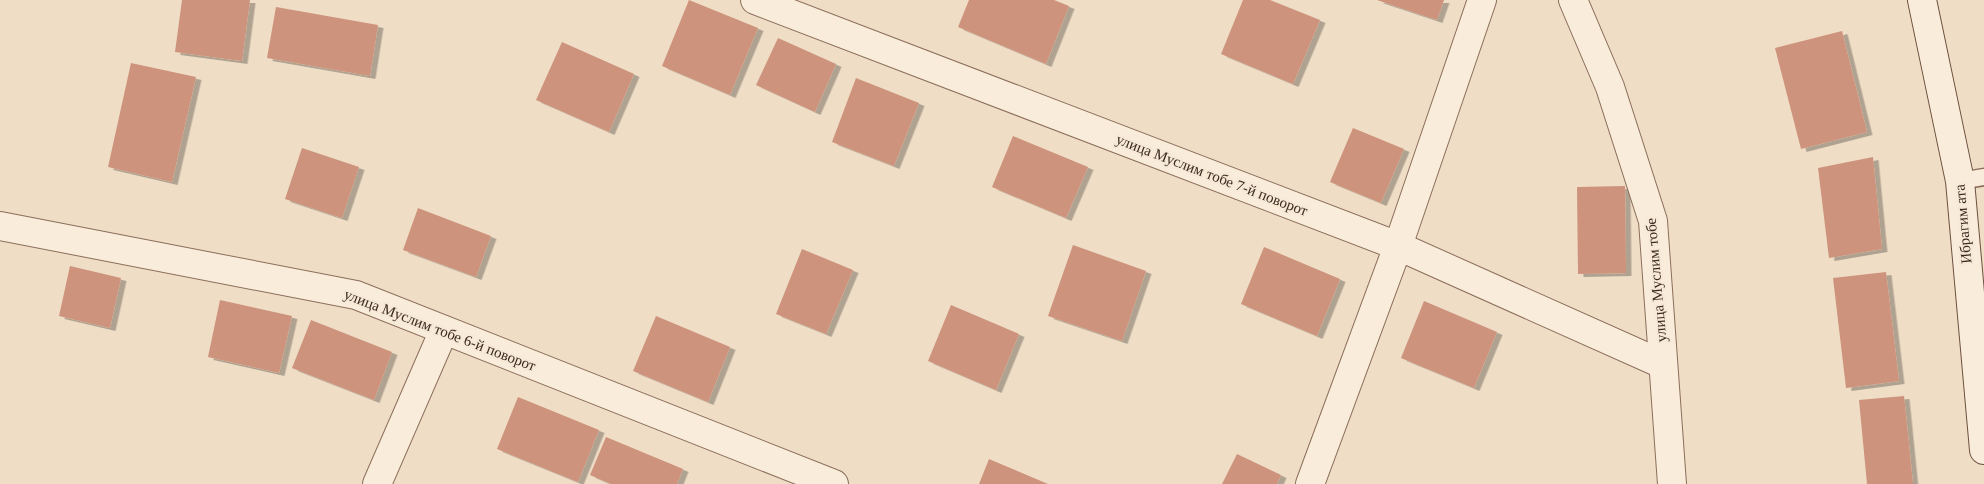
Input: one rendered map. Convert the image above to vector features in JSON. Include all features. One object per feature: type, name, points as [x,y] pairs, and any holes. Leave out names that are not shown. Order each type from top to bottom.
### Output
[{"type":"street","name":"улица Муслим тобе 7-й поворот","points":[[755,0],[1398,246],[1662,364]]},
{"type":"street","points":[[1310,484],[1398,246],[1482,0]]},
{"type":"street","name":"улица Муслим тобе","points":[[1572,0],[1610,87],[1653,221],[1672,484]]},
{"type":"street","name":"Ибрагим ата","points":[[1922,0],[1972,179],[1984,450]]},
{"type":"street","name":"улица Муслим тобе 6-й поворот","points":[[0,226],[356,295],[834,484]]},
{"type":"street","points":[[377,484],[444,330]]},
{"type":"building","points":[[182,0],[250,0],[242,61],[175,52]]},
{"type":"building","points":[[689,0],[758,28],[730,95],[662,66]]},
{"type":"building","points":[[969,0],[1054,0],[1069,6],[1046,64],[958,27]]},
{"type":"building","points":[[1243,0],[1270,0],[1320,20],[1293,84],[1221,54]]},
{"type":"building","points":[[1377,0],[1444,0],[1437,20]]},
{"type":"building","points":[[276,7],[378,25],[370,76],[267,58]]},
{"type":"building","points":[[1842,31],[1867,132],[1801,149],[1775,48]]},
{"type":"building","points":[[778,38],[836,64],[815,112],[756,85]]},
{"type":"building","points":[[562,42],[634,74],[609,132],[536,100]]},
{"type":"building","points":[[131,63],[196,77],[172,182],[108,167]]},
{"type":"building","points":[[856,78],[919,103],[894,166],[832,142]]},
{"type":"building","points":[[1353,128],[1404,149],[1381,203],[1330,182]]},
{"type":"building","points":[[1013,136],[1088,167],[1066,218],[992,187]]},
{"type":"building","points":[[302,148],[359,167],[342,218],[285,199]]},
{"type":"building","points":[[1873,157],[1882,249],[1829,258],[1818,168]]},
{"type":"building","points":[[1625,186],[1626,273],[1578,274],[1577,187]]},
{"type":"building","points":[[418,208],[491,236],[476,277],[403,250]]},
{"type":"building","points":[[1073,245],[1146,271],[1122,341],[1048,316]]},
{"type":"building","points":[[1264,247],[1340,279],[1317,336],[1241,304]]},
{"type":"building","points":[[802,249],[853,270],[826,334],[776,314]]},
{"type":"building","points":[[70,266],[121,278],[110,328],[59,316]]},
{"type":"building","points":[[1886,272],[1899,381],[1846,388],[1833,278]]},
{"type":"building","points":[[220,300],[292,316],[279,373],[208,357]]},
{"type":"building","points":[[1424,301],[1497,332],[1474,388],[1401,358]]},
{"type":"building","points":[[951,305],[1019,334],[996,390],[928,361]]},
{"type":"building","points":[[656,316],[730,347],[708,402],[633,371]]},
{"type":"building","points":[[311,320],[392,352],[374,400],[292,368]]},
{"type":"building","points":[[1904,396],[1913,484],[1867,484],[1859,400]]},
{"type":"building","points":[[518,397],[599,430],[578,482],[497,449]]},
{"type":"building","points":[[606,437],[683,469],[677,484],[611,484],[590,475]]},
{"type":"building","points":[[1237,454],[1281,475],[1277,484],[1222,484]]},
{"type":"building","points":[[989,459],[1048,484],[979,484]]}]
